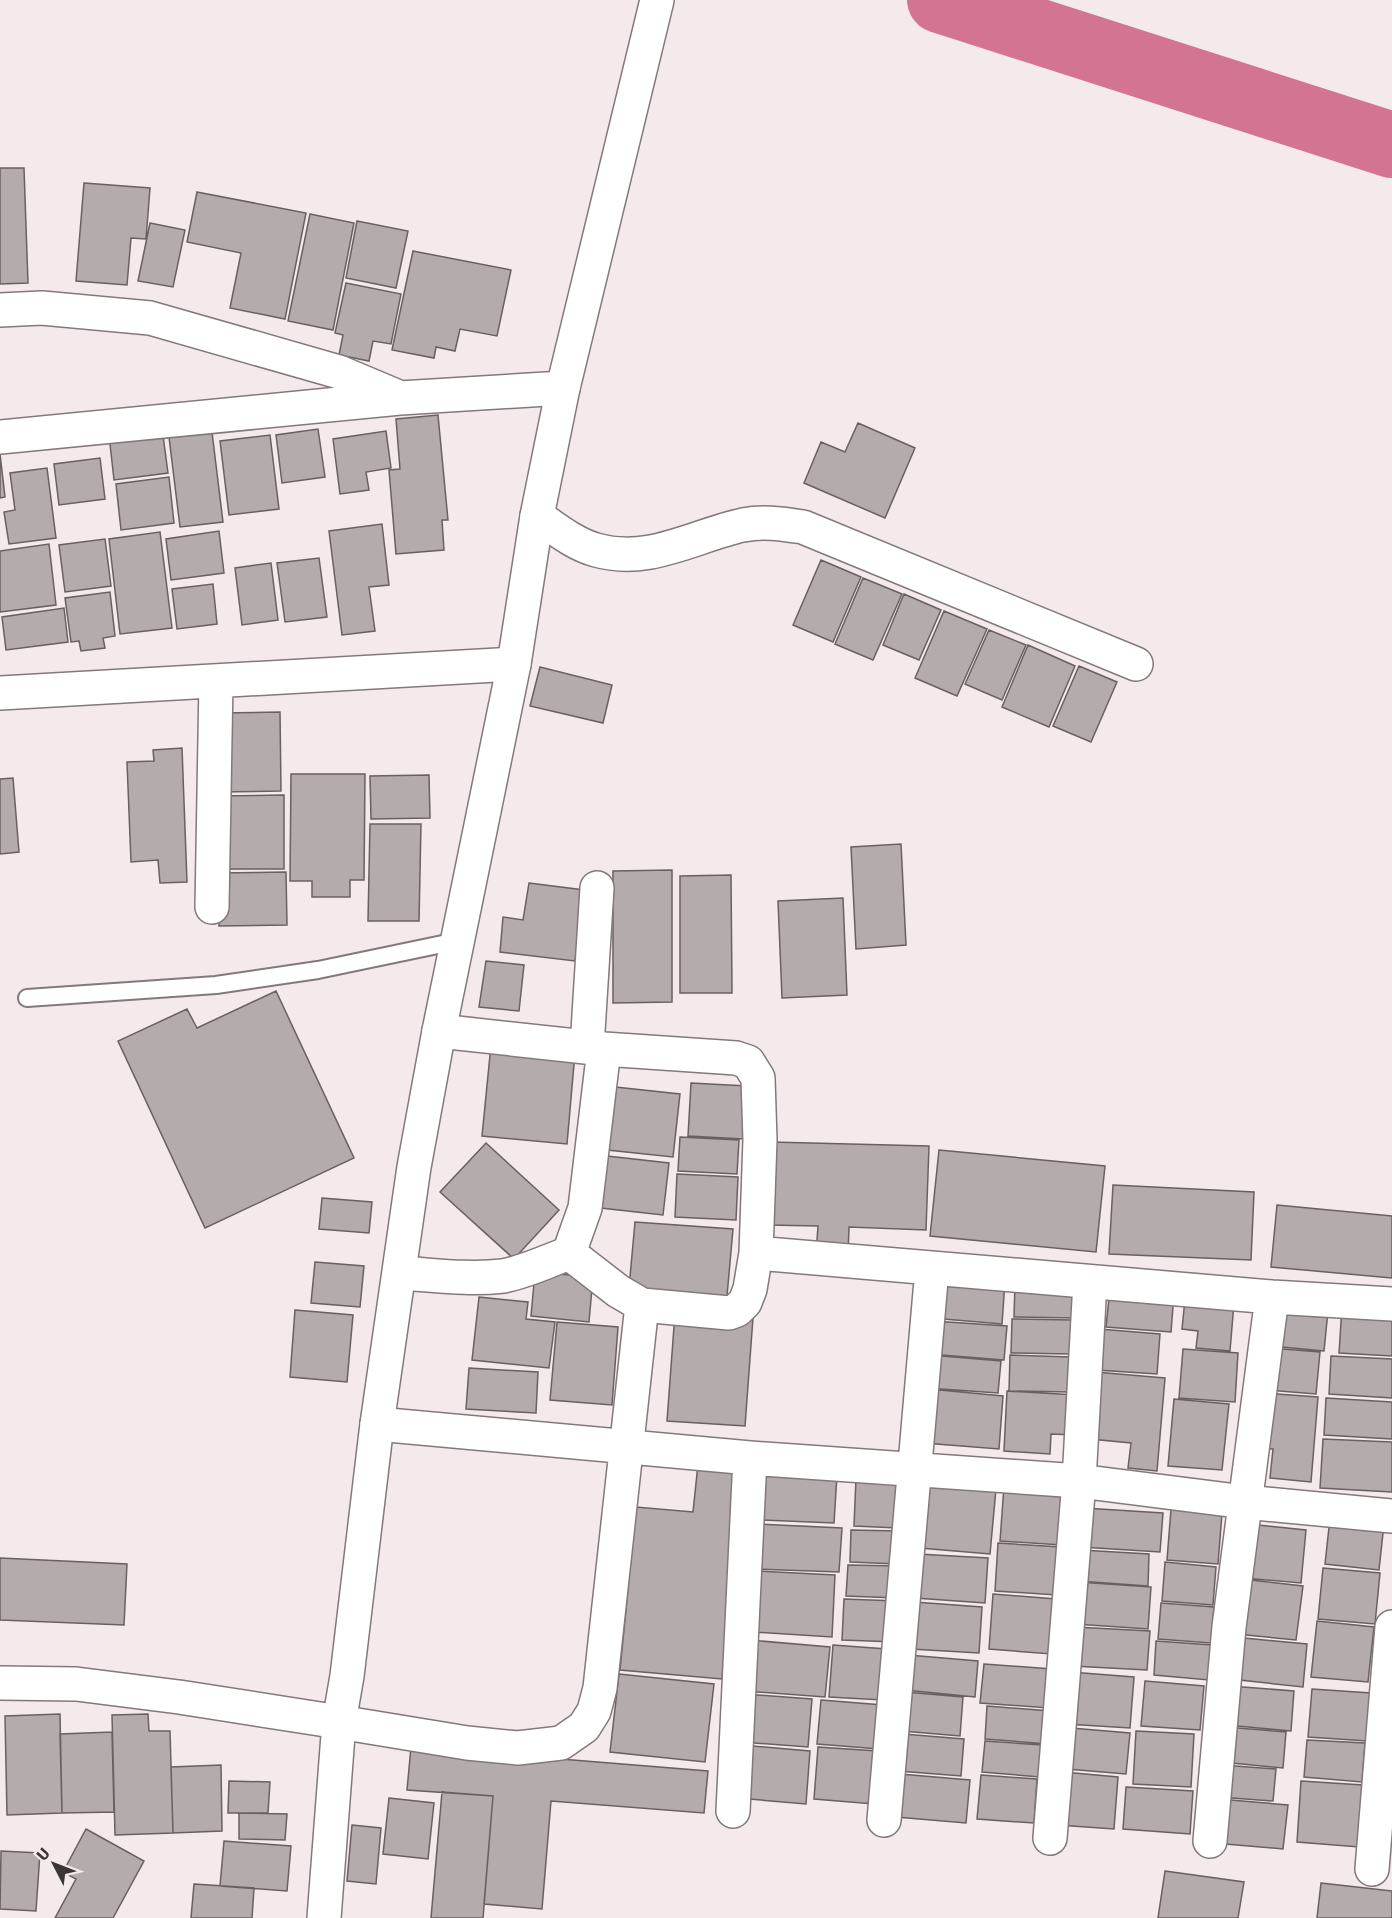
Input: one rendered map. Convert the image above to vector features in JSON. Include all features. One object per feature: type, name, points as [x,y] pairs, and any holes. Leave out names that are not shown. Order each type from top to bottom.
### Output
[{"type":"street","points":[[324,1918],[339,1722],[347,1676],[377,1424],[414,1167],[439,1031],[514,664],[537,516],[563,388],[654,10]]},
{"type":"street","points":[[0,310],[42,308],[150,318],[339,372],[400,398]]},
{"type":"street","points":[[0,437],[400,398],[563,388]]},
{"type":"street","points":[[537,516],[573,541],[595,550],[633,555],[743,526],[770,522],[803,526],[1136,664]]},
{"type":"street","points":[[0,693],[514,664]]},
{"type":"street","points":[[212,908],[216,681]]},
{"type":"street","points":[[400,1273],[476,1278],[504,1276],[569,1253],[585,1208],[596,1048],[597,888]]},
{"type":"street","points":[[439,1031],[596,1048],[736,1058],[747,1062],[753,1068],[758,1078],[760,1140],[756,1253],[750,1289],[745,1302],[737,1310],[729,1313],[642,1305],[618,1291],[569,1253]]},
{"type":"street","points":[[756,1253],[1272,1297],[1392,1304]]},
{"type":"street","points":[[884,1820],[932,1269]]},
{"type":"street","points":[[1050,1838],[1079,1481],[1090,1282]]},
{"type":"street","points":[[1210,1841],[1229,1627],[1272,1297]]},
{"type":"street","points":[[0,1683],[76,1684],[179,1697],[467,1743],[518,1748],[561,1743],[584,1727],[594,1711],[600,1688],[642,1305]]},
{"type":"street","points":[[377,1424],[750,1458],[1079,1481],[1245,1502],[1392,1516]]},
{"type":"street","points":[[733,1811],[750,1458]]},
{"type":"street","points":[[1372,1869],[1392,1627]]},
{"type":"lane","points":[[27,998],[226,984],[318,970],[457,941]]},
{"type":"building","points":[[0,168],[24,168],[28,283],[0,284]]},
{"type":"building","points":[[84,183],[150,188],[146,239],[131,238],[127,285],[76,281]]},
{"type":"building","points":[[197,192],[306,213],[285,319],[230,308],[241,253],[187,242]]},
{"type":"building","points":[[310,214],[354,223],[333,330],[288,321]]},
{"type":"building","points":[[357,221],[408,231],[396,288],[346,278]]},
{"type":"building","points":[[150,223],[185,230],[173,287],[138,281]]},
{"type":"building","points":[[413,251],[511,270],[497,336],[460,329],[455,351],[436,347],[434,358],[392,350]]},
{"type":"building","points":[[346,283],[401,294],[391,344],[373,341],[369,361],[339,355],[343,335],[335,333]]},
{"type":"building","points":[[438,415],[448,520],[442,520],[444,550],[396,554],[389,470],[400,469],[396,419]]},
{"type":"building","points":[[858,423],[915,448],[885,518],[804,483],[821,442],[845,452]]},
{"type":"building","points":[[211,424],[223,522],[180,527],[168,429]]},
{"type":"building","points":[[162,428],[168,473],[114,480],[109,435]]},
{"type":"building","points":[[318,429],[325,477],[282,483],[276,435]]},
{"type":"building","points":[[386,431],[391,468],[366,472],[369,490],[340,494],[333,439]]},
{"type":"building","points":[[270,435],[279,509],[229,515],[220,441]]},
{"type":"building","points":[[0,454],[5,497],[0,498]]},
{"type":"building","points":[[100,458],[105,499],[59,505],[54,464]]},
{"type":"building","points":[[47,468],[56,538],[9,544],[4,512],[15,510],[10,473]]},
{"type":"building","points":[[169,477],[174,523],[121,530],[116,484]]},
{"type":"building","points":[[382,524],[389,585],[369,587],[375,631],[342,635],[329,531]]},
{"type":"building","points":[[219,531],[224,573],[171,580],[166,539]]},
{"type":"building","points":[[160,532],[172,628],[120,634],[109,539]]},
{"type":"building","points":[[105,539],[111,586],[65,592],[59,545]]},
{"type":"building","points":[[49,544],[56,605],[0,612],[0,551]]},
{"type":"building","points":[[319,558],[327,617],[285,622],[277,563]]},
{"type":"building","points":[[821,560],[861,577],[833,642],[793,625]]},
{"type":"building","points":[[271,563],[278,620],[242,625],[235,568]]},
{"type":"building","points":[[863,578],[902,594],[873,660],[835,644]]},
{"type":"building","points":[[213,584],[217,624],[177,629],[172,589]]},
{"type":"building","points":[[110,592],[115,636],[103,638],[105,648],[81,651],[79,641],[71,642],[65,598]]},
{"type":"building","points":[[904,594],[941,610],[919,660],[883,645]]},
{"type":"building","points":[[64,608],[68,642],[6,650],[2,617]]},
{"type":"building","points":[[944,611],[987,629],[957,696],[915,678]]},
{"type":"building","points":[[989,630],[1026,645],[1002,700],[965,684]]},
{"type":"building","points":[[1028,645],[1075,666],[1049,727],[1002,707]]},
{"type":"building","points":[[1079,666],[1117,682],[1091,742],[1053,726]]},
{"type":"building","points":[[540,667],[612,685],[603,723],[530,706]]},
{"type":"building","points":[[280,712],[281,791],[220,792],[218,713]]},
{"type":"building","points":[[182,748],[187,882],[160,883],[158,860],[131,862],[127,762],[154,761],[153,750]]},
{"type":"building","points":[[291,774],[365,774],[364,880],[350,880],[350,897],[312,897],[312,881],[290,881]]},
{"type":"building","points":[[429,775],[430,818],[371,819],[370,776]]},
{"type":"building","points":[[13,778],[19,852],[0,854],[0,779]]},
{"type":"building","points":[[284,795],[284,869],[218,869],[217,796]]},
{"type":"building","points":[[370,824],[421,824],[419,921],[368,921]]},
{"type":"building","points":[[901,844],[906,945],[856,949],[851,847]]},
{"type":"building","points":[[672,870],[672,1002],[613,1003],[613,871]]},
{"type":"building","points":[[286,872],[287,925],[219,926],[219,873]]},
{"type":"building","points":[[731,875],[732,993],[680,993],[680,876]]},
{"type":"building","points":[[529,883],[584,890],[575,961],[500,952],[503,917],[523,920]]},
{"type":"building","points":[[843,898],[847,995],[782,998],[778,901]]},
{"type":"building","points":[[486,961],[524,965],[519,1011],[479,1007]]},
{"type":"building","points":[[276,991],[354,1158],[205,1228],[118,1041],[187,1009],[197,1028]]},
{"type":"building","points":[[491,1045],[575,1053],[567,1144],[482,1136]]},
{"type":"building","points":[[691,1083],[747,1086],[744,1139],[688,1136]]},
{"type":"building","points":[[606,1086],[680,1094],[673,1157],[598,1149]]},
{"type":"building","points":[[680,1137],[739,1140],[737,1174],[678,1171]]},
{"type":"building","points":[[771,1142],[929,1146],[926,1230],[849,1227],[848,1256],[816,1254],[818,1226],[768,1225]]},
{"type":"building","points":[[486,1143],[559,1210],[514,1259],[440,1192]]},
{"type":"building","points":[[939,1150],[1105,1166],[1096,1252],[930,1236]]},
{"type":"building","points":[[598,1155],[669,1163],[663,1215],[592,1207]]},
{"type":"building","points":[[677,1174],[738,1177],[736,1220],[675,1217]]},
{"type":"building","points":[[1113,1185],[1254,1192],[1251,1260],[1109,1254]]},
{"type":"building","points":[[322,1198],[372,1202],[369,1233],[319,1229]]},
{"type":"building","points":[[1277,1205],[1392,1216],[1392,1278],[1271,1267]]},
{"type":"building","points":[[635,1222],[733,1229],[727,1296],[629,1288]]},
{"type":"building","points":[[315,1262],[364,1266],[360,1307],[311,1303]]},
{"type":"building","points":[[535,1272],[593,1277],[589,1322],[531,1316]]},
{"type":"building","points":[[935,1275],[1005,1281],[1002,1324],[932,1318]]},
{"type":"building","points":[[1015,1284],[1077,1284],[1076,1318],[1014,1317]]},
{"type":"building","points":[[1110,1289],[1174,1294],[1171,1332],[1106,1327]]},
{"type":"building","points":[[479,1297],[528,1302],[526,1319],[555,1322],[549,1368],[472,1360]]},
{"type":"building","points":[[1185,1299],[1234,1303],[1230,1351],[1196,1348],[1198,1331],[1182,1329]]},
{"type":"building","points":[[1274,1306],[1328,1311],[1324,1351],[1271,1346]]},
{"type":"building","points":[[1342,1307],[1392,1310],[1392,1356],[1339,1353]]},
{"type":"building","points":[[295,1310],[353,1315],[347,1382],[290,1377]]},
{"type":"building","points":[[675,1313],[753,1318],[745,1426],[667,1421]]},
{"type":"building","points":[[1012,1319],[1072,1320],[1071,1354],[1011,1353]]},
{"type":"building","points":[[933,1321],[1007,1326],[1004,1360],[929,1354]]},
{"type":"building","points":[[557,1322],[618,1327],[612,1405],[550,1400]]},
{"type":"building","points":[[1099,1329],[1160,1334],[1157,1374],[1096,1370]]},
{"type":"building","points":[[1269,1348],[1320,1352],[1316,1394],[1266,1390]]},
{"type":"building","points":[[1183,1349],[1238,1353],[1235,1402],[1179,1398]]},
{"type":"building","points":[[930,1355],[1001,1361],[998,1393],[927,1388]]},
{"type":"building","points":[[1010,1355],[1071,1357],[1070,1392],[1009,1391]]},
{"type":"building","points":[[1331,1356],[1392,1359],[1392,1398],[1329,1394]]},
{"type":"building","points":[[469,1368],[538,1372],[536,1413],[466,1409]]},
{"type":"building","points":[[1095,1372],[1165,1378],[1157,1471],[1128,1468],[1131,1443],[1090,1439]]},
{"type":"building","points":[[929,1389],[1003,1396],[999,1449],[924,1443]]},
{"type":"building","points":[[1007,1391],[1076,1395],[1074,1435],[1051,1434],[1050,1454],[1004,1451]]},
{"type":"building","points":[[1265,1393],[1318,1397],[1311,1482],[1270,1478],[1273,1449],[1259,1448]]},
{"type":"building","points":[[1326,1398],[1392,1402],[1392,1439],[1324,1435]]},
{"type":"building","points":[[1174,1399],[1229,1404],[1222,1470],[1168,1466]]},
{"type":"building","points":[[1323,1439],[1392,1442],[1392,1492],[1320,1488]]},
{"type":"building","points":[[698,1464],[742,1468],[722,1679],[620,1670],[636,1507],[693,1512]]},
{"type":"building","points":[[762,1472],[837,1475],[834,1523],[760,1520]]},
{"type":"building","points":[[856,1478],[900,1480],[898,1528],[854,1526]]},
{"type":"building","points":[[925,1483],[996,1489],[990,1554],[920,1548]]},
{"type":"building","points":[[1004,1486],[1066,1490],[1062,1545],[1000,1541]]},
{"type":"building","points":[[1084,1508],[1163,1513],[1160,1552],[1081,1547]]},
{"type":"building","points":[[1171,1509],[1222,1513],[1218,1564],[1167,1560]]},
{"type":"building","points":[[1330,1518],[1384,1524],[1379,1570],[1325,1564]]},
{"type":"building","points":[[759,1524],[842,1528],[839,1572],[756,1569]]},
{"type":"building","points":[[1249,1524],[1306,1530],[1301,1583],[1244,1578]]},
{"type":"building","points":[[851,1530],[900,1531],[898,1564],[850,1562]]},
{"type":"building","points":[[998,1543],[1061,1547],[1057,1595],[995,1591]]},
{"type":"building","points":[[1081,1550],[1149,1554],[1148,1586],[1078,1581]]},
{"type":"building","points":[[918,1554],[988,1558],[985,1603],[915,1598]]},
{"type":"building","points":[[0,1558],[127,1564],[124,1625],[0,1620]]},
{"type":"building","points":[[1165,1562],[1216,1567],[1213,1605],[1162,1601]]},
{"type":"building","points":[[848,1565],[899,1566],[897,1598],[846,1596]]},
{"type":"building","points":[[1323,1568],[1380,1573],[1375,1624],[1318,1619]]},
{"type":"building","points":[[757,1571],[835,1575],[832,1637],[753,1632]]},
{"type":"building","points":[[1242,1579],[1303,1586],[1296,1640],[1236,1634]]},
{"type":"building","points":[[1078,1582],[1151,1587],[1148,1629],[1075,1624]]},
{"type":"building","points":[[993,1594],[1056,1599],[1052,1654],[989,1649]]},
{"type":"building","points":[[844,1599],[897,1601],[896,1642],[842,1640]]},
{"type":"building","points":[[914,1602],[982,1607],[979,1653],[911,1649]]},
{"type":"building","points":[[1161,1603],[1214,1607],[1211,1643],[1158,1639]]},
{"type":"building","points":[[1317,1621],[1374,1627],[1368,1682],[1311,1677]]},
{"type":"building","points":[[1075,1627],[1150,1631],[1147,1670],[1072,1666]]},
{"type":"building","points":[[1234,1637],[1307,1644],[1303,1687],[1230,1679]]},
{"type":"building","points":[[749,1640],[830,1647],[825,1697],[744,1691]]},
{"type":"building","points":[[1156,1641],[1212,1645],[1209,1680],[1154,1675]]},
{"type":"building","points":[[833,1645],[887,1649],[883,1700],[829,1697]]},
{"type":"building","points":[[908,1655],[978,1661],[975,1697],[905,1690]]},
{"type":"building","points":[[984,1664],[1052,1669],[1049,1708],[980,1703]]},
{"type":"building","points":[[1070,1672],[1134,1677],[1130,1728],[1066,1724]]},
{"type":"building","points":[[619,1674],[714,1684],[705,1762],[610,1752]]},
{"type":"building","points":[[1145,1681],[1204,1686],[1200,1730],[1141,1726]]},
{"type":"building","points":[[1230,1686],[1294,1691],[1291,1731],[1227,1725]]},
{"type":"building","points":[[1312,1689],[1371,1693],[1367,1741],[1308,1737]]},
{"type":"building","points":[[905,1692],[963,1697],[960,1736],[902,1731]]},
{"type":"building","points":[[745,1694],[812,1699],[808,1747],[741,1742]]},
{"type":"building","points":[[821,1700],[883,1705],[879,1749],[817,1744]]},
{"type":"building","points":[[987,1706],[1051,1711],[1048,1744],[985,1739]]},
{"type":"building","points":[[60,1714],[62,1813],[7,1815],[5,1716]]},
{"type":"building","points":[[148,1714],[149,1731],[170,1731],[173,1833],[115,1835],[112,1715]]},
{"type":"building","points":[[1225,1727],[1286,1732],[1283,1768],[1222,1762]]},
{"type":"building","points":[[1071,1728],[1130,1733],[1126,1774],[1067,1769]]},
{"type":"building","points":[[1136,1731],[1194,1734],[1191,1787],[1133,1784]]},
{"type":"building","points":[[112,1732],[114,1812],[62,1813],[60,1734]]},
{"type":"building","points":[[903,1734],[964,1739],[961,1776],[899,1771]]},
{"type":"building","points":[[1307,1740],[1365,1743],[1362,1782],[1304,1777]]},
{"type":"building","points":[[985,1741],[1043,1745],[1040,1777],[982,1772]]},
{"type":"building","points":[[741,1745],[810,1751],[806,1804],[737,1798]]},
{"type":"building","points":[[411,1747],[708,1771],[704,1813],[551,1801],[542,1909],[484,1904],[493,1796],[407,1790]]},
{"type":"building","points":[[818,1747],[878,1751],[874,1804],[814,1799]]},
{"type":"building","points":[[221,1765],[222,1831],[173,1833],[171,1767]]},
{"type":"building","points":[[1222,1765],[1276,1769],[1273,1801],[1219,1797]]},
{"type":"building","points":[[1063,1772],[1118,1777],[1114,1829],[1058,1825]]},
{"type":"building","points":[[900,1774],[970,1780],[966,1823],[896,1817]]},
{"type":"building","points":[[981,1775],[1037,1779],[1034,1823],[977,1819]]},
{"type":"building","points":[[229,1781],[270,1782],[268,1813],[228,1813]]},
{"type":"building","points":[[1301,1781],[1363,1785],[1359,1847],[1297,1842]]},
{"type":"building","points":[[1126,1787],[1193,1791],[1190,1834],[1123,1829]]},
{"type":"building","points":[[442,1792],[493,1796],[483,1918],[431,1918]]},
{"type":"building","points":[[389,1798],[434,1803],[428,1859],[383,1854]]},
{"type":"building","points":[[1219,1799],[1288,1805],[1283,1849],[1214,1843]]},
{"type":"building","points":[[239,1813],[287,1814],[285,1840],[239,1839]]},
{"type":"building","points":[[352,1825],[381,1828],[376,1884],[347,1881]]},
{"type":"building","points":[[86,1829],[144,1861],[113,1918],[55,1918],[76,1879],[63,1872]]},
{"type":"building","points":[[224,1841],[291,1846],[287,1891],[220,1886]]},
{"type":"building","points":[[1,1851],[40,1853],[36,1911],[0,1909]]},
{"type":"building","points":[[1165,1871],[1244,1882],[1238,1918],[1158,1918]]},
{"type":"building","points":[[1321,1883],[1392,1891],[1392,1918],[1317,1918]]},
{"type":"building","points":[[194,1884],[254,1888],[252,1918],[191,1918]]},
{"type":"waterway","points":[[940,0],[1392,145]]}]
